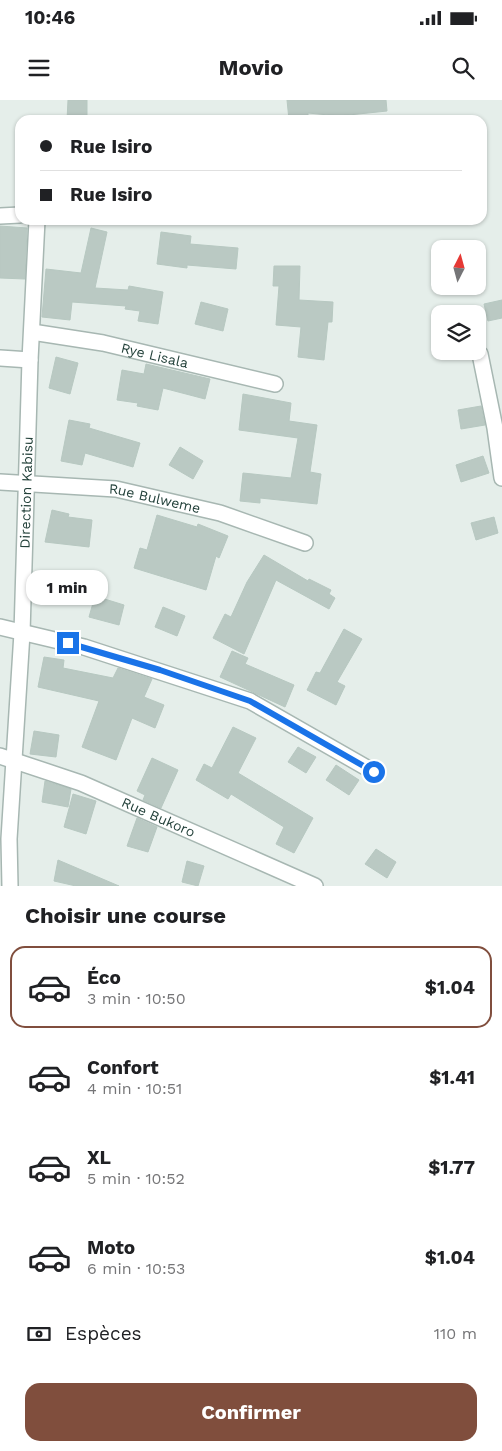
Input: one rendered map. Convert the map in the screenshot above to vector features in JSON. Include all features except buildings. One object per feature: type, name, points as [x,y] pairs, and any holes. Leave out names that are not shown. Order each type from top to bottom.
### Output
[{"type":"street","points":[[0,216],[15,215]]},
{"type":"street","name":"Direction Kabisu","points":[[10,886],[7,758],[22,634],[30,360],[37,225]]},
{"type":"street","name":"Rye Lisala","points":[[32,332],[103,343],[275,384]]},
{"type":"street","points":[[0,358],[30,360]]},
{"type":"street","points":[[481,360],[495,428],[502,478]]},
{"type":"street","name":"Rue Bulweme","points":[[0,482],[116,489],[220,513],[305,543]]},
{"type":"street","points":[[0,627],[22,634],[84,647],[250,701],[374,772]]},
{"type":"street","name":"Rue Bukoro","points":[[7,758],[82,783],[315,886]]},
{"type":"route","points":[[68,643],[160,670],[250,701],[374,772]]}]
